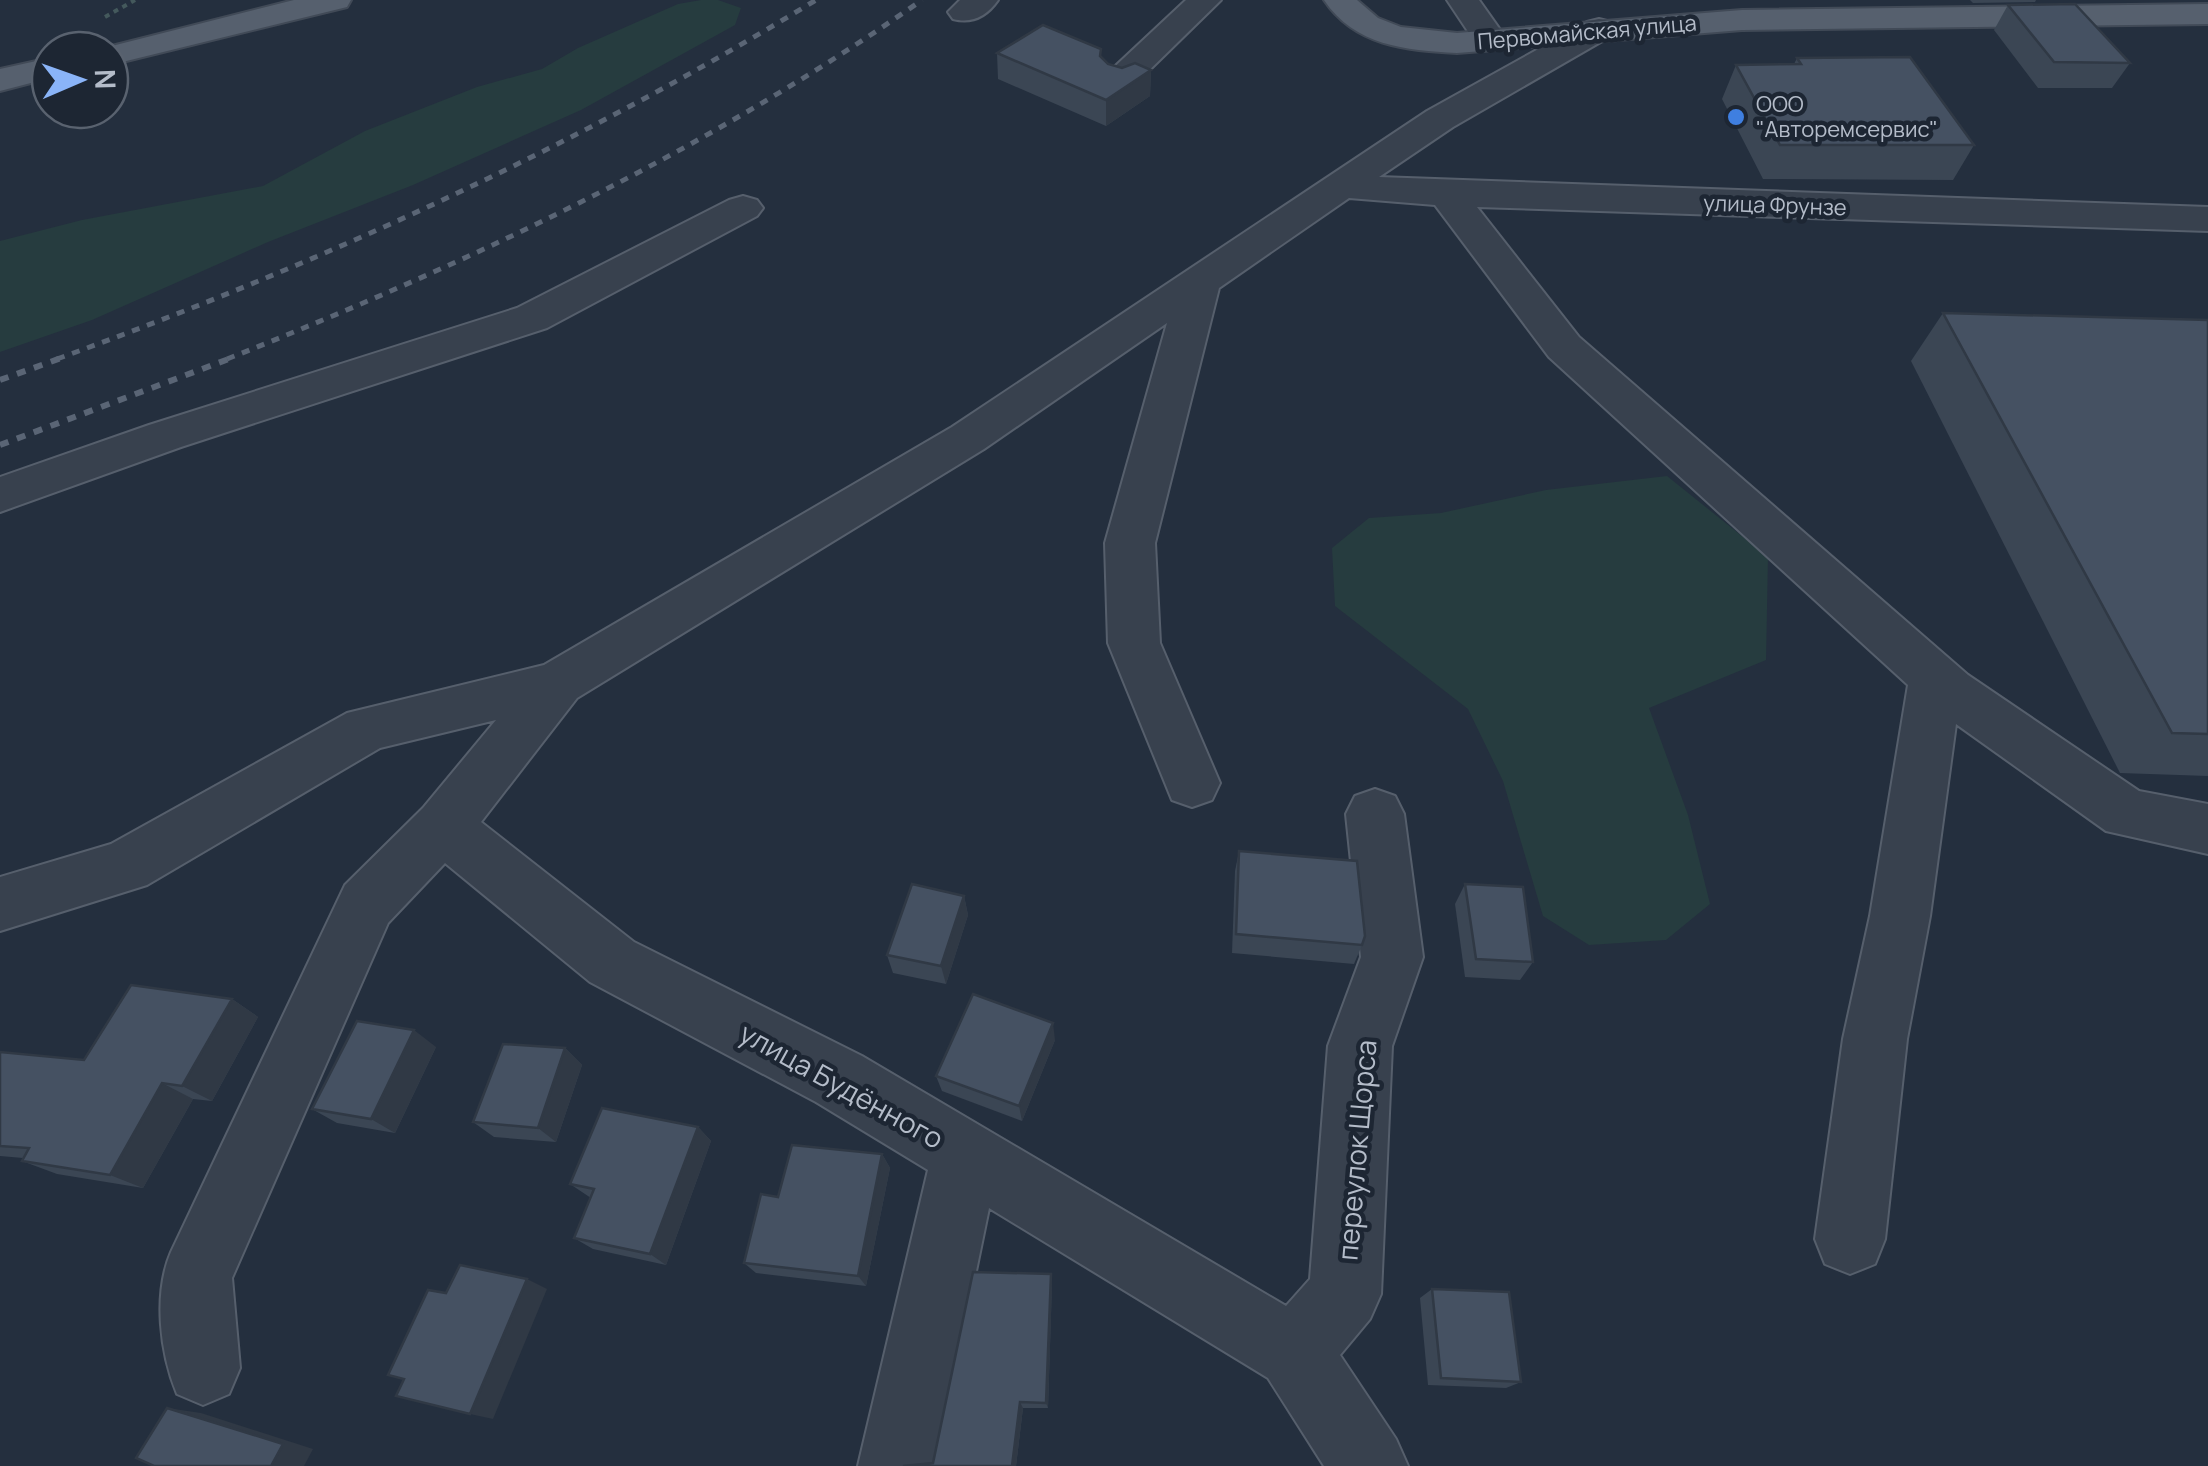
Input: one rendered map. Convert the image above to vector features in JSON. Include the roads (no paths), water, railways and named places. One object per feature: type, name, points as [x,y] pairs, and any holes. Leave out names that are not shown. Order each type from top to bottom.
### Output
[{"type":"main road","points":[[130,49],[336,0]]},
{"type":"main road","name":"Первомайская улица","points":[[1340,0],[1346,10],[1366,25],[1394,36],[1454,43],[1600,29],[1815,17],[2208,14]]},
{"type":"main road","points":[[0,80],[30,73]]},
{"type":"street","points":[[1120,79],[1205,0]]},
{"type":"street","points":[[1464,0],[1490,41]]},
{"type":"street","points":[[0,904],[126,866],[366,729],[558,683],[968,438],[1440,119],[1600,29]]},
{"type":"street","name":"улица Фрунзе","points":[[1342,186],[1447,194],[2208,219]]},
{"type":"street","points":[[1447,194],[1564,347],[1936,679],[2126,812],[2208,829]]},
{"type":"street","points":[[0,495],[165,436],[532,318],[743,208]]},
{"type":"street","points":[[1192,783],[1134,643],[1130,543],[1200,281]]},
{"type":"street","points":[[1850,1240],[1875,1039],[1900,916],[1936,679]]},
{"type":"street","points":[[203,1368],[196,1276],[366,904],[443,826],[558,683]]},
{"type":"street","name":"переулок Щорса","points":[[1294,1352],[1344,1294],[1360,1046],[1392,957],[1375,814]]},
{"type":"street","name":"улица Будённого","points":[[443,826],[612,962],[839,1078],[1294,1352],[1369,1466]]},
{"type":"street","points":[[897,1466],[966,1154]]},
{"type":"railway","points":[[57,359],[254,283],[446,199],[633,105],[816,0]]},
{"type":"railway","points":[[227,359],[409,283],[585,200],[756,106],[922,0]]},
{"type":"railway","points":[[0,380],[64,357]]},
{"type":"railway","points":[[0,445],[234,357]]},
{"type":"place","name":"ООО \"Авторемсервис\"","points":[[1736,117]]}]
